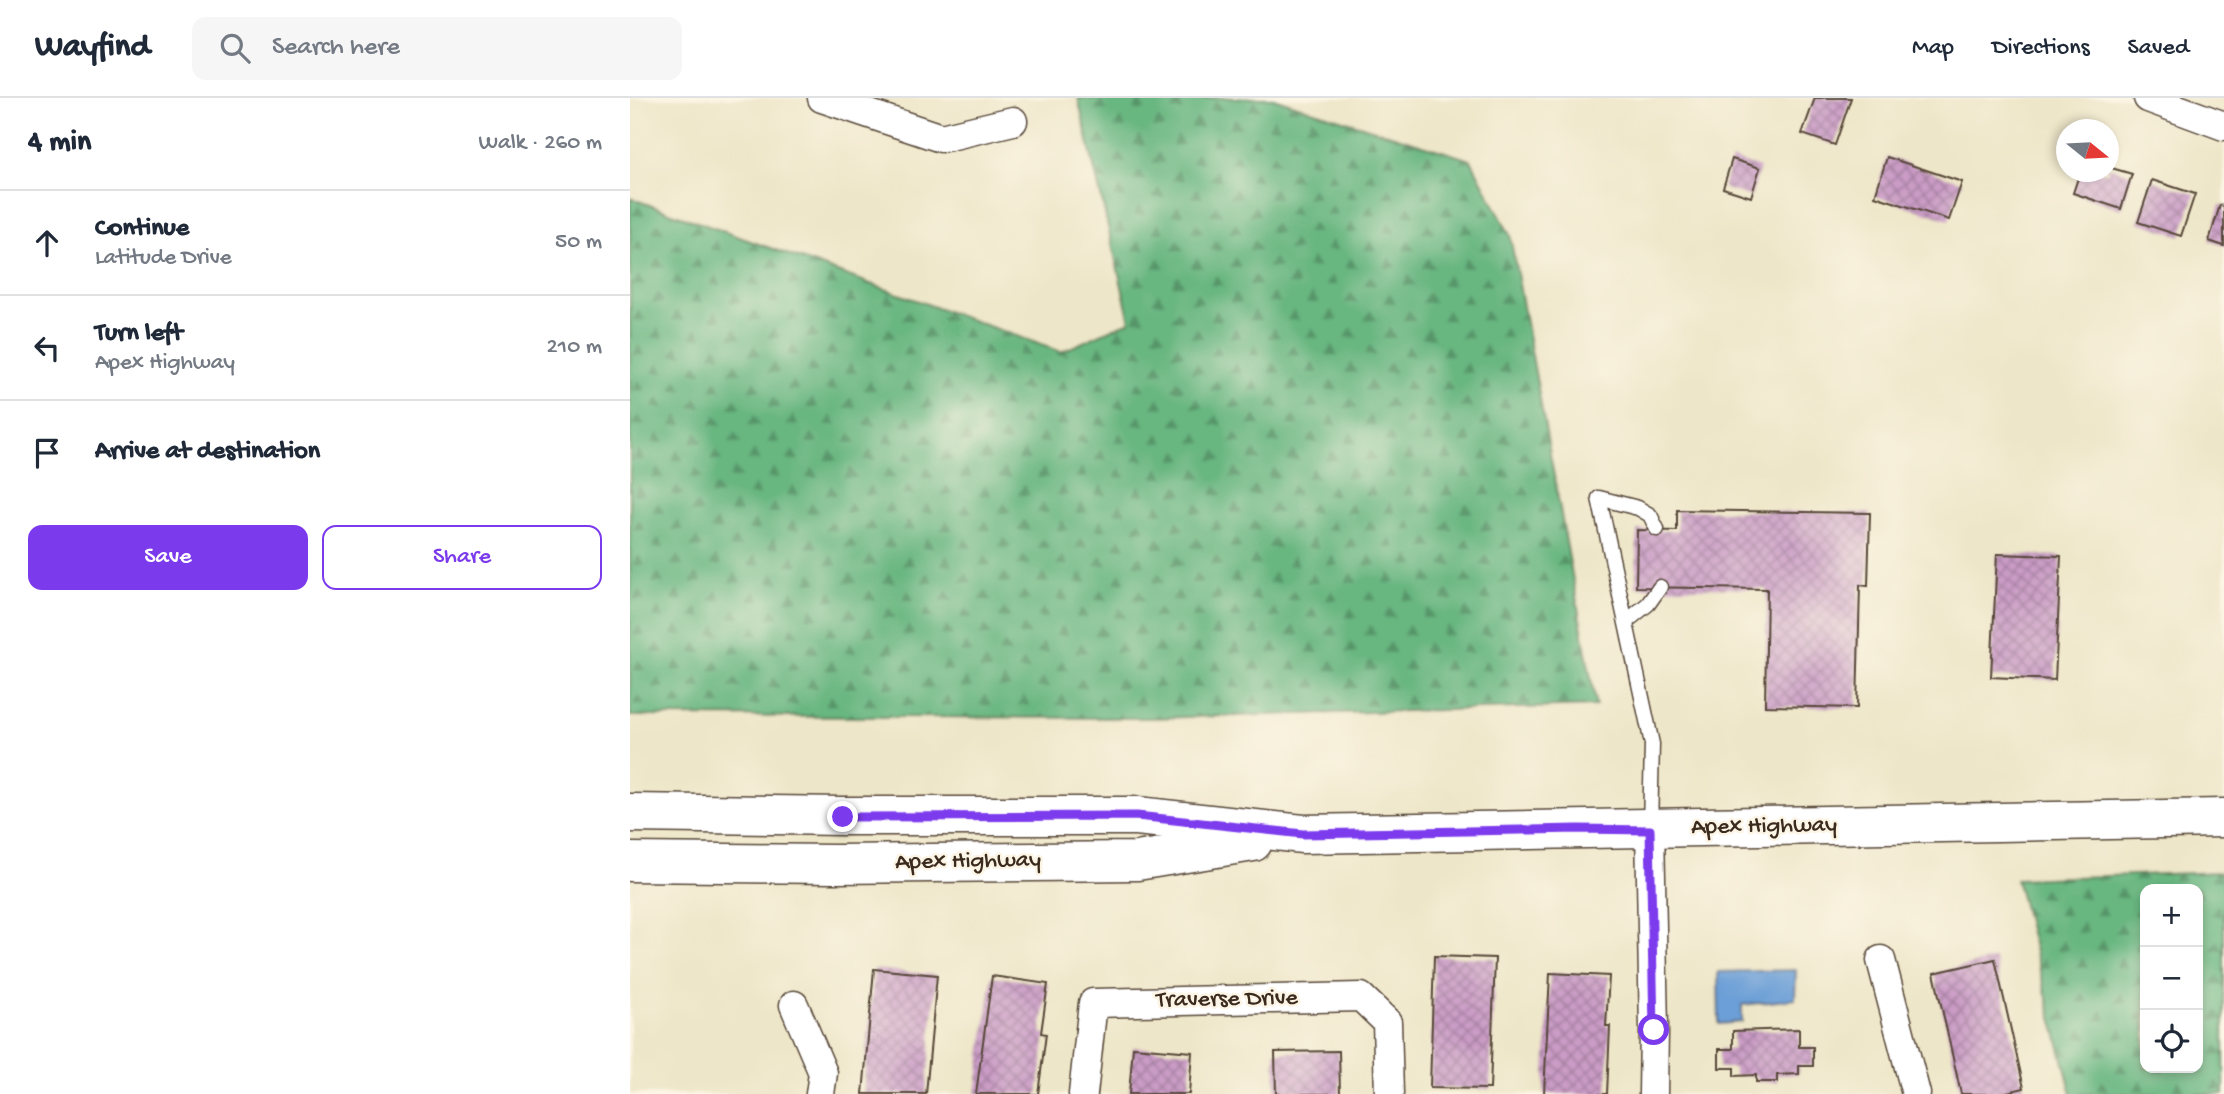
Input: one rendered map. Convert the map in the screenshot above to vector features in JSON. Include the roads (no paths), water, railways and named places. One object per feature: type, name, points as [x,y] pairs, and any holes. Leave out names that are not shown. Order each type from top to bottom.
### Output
[{"type":"main road","name":"Apex Highway","points":[[630,813],[843,817],[1137,816],[1303,834],[2224,818]]},
{"type":"main road","name":"Apex Highway","points":[[630,862],[836,864],[1136,860],[1303,834]]},
{"type":"street","points":[[822,98],[941,138],[1013,121]]},
{"type":"street","points":[[2148,98],[2224,126]]},
{"type":"street","points":[[1650,830],[1653,1094]]},
{"type":"street","points":[[1881,960],[1916,1094]]},
{"type":"street","name":"Traverse Drive","points":[[1083,1094],[1093,1003],[1361,997],[1387,1022],[1389,1094]]},
{"type":"street","points":[[794,1005],[823,1073],[820,1094]]},
{"type":"lane","points":[[1650,830],[1653,744],[1599,498],[1638,508],[1650,515],[1657,529]]},
{"type":"lane","points":[[1627,621],[1648,604],[1660,587]]},
{"type":"water","points":[[1796,970],[1795,999],[1742,1005],[1742,1022],[1719,1024],[1718,972]]}]
